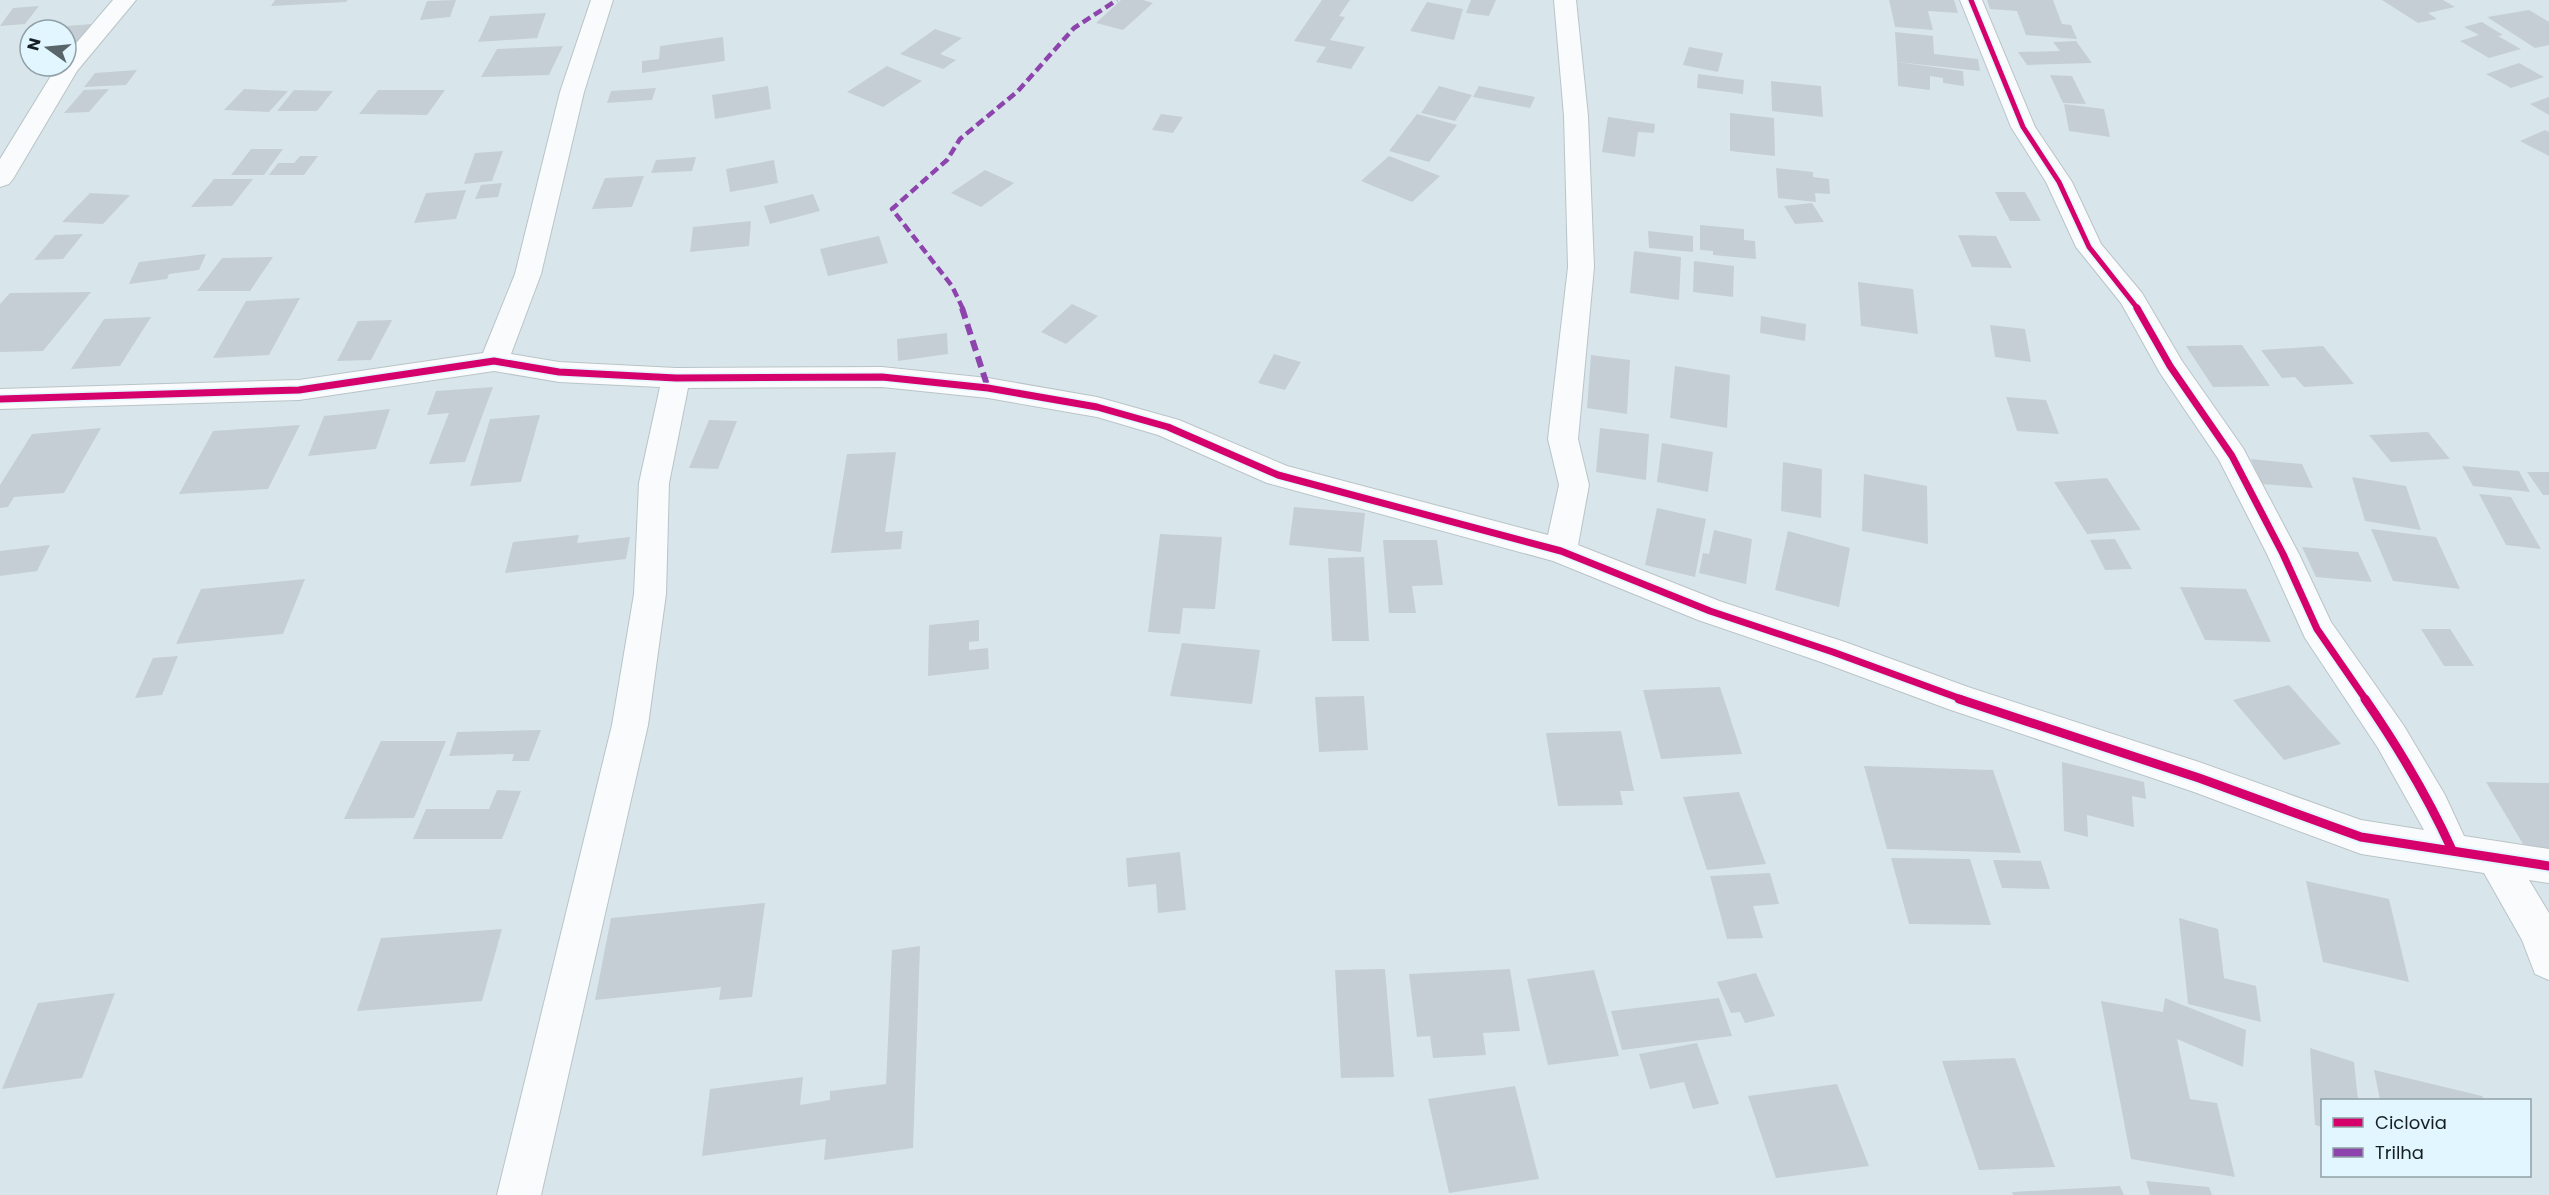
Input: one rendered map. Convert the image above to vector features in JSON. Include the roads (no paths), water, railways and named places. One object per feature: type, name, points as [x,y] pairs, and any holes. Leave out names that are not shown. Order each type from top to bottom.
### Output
[{"type":"street","points":[[0,179],[67,68],[125,0]]},
{"type":"street","points":[[494,361],[528,274],[572,92],[602,0]]},
{"type":"street","points":[[1561,551],[1574,485],[1563,439],[1581,267],[1576,116],[1565,0]]},
{"type":"street","points":[[1971,0],[2023,127],[2059,182],[2089,247],[2132,299],[2170,366],[2232,456],[2283,554],[2317,629],[2391,737],[2432,806],[2452,850]]},
{"type":"street","points":[[0,399],[299,390],[494,361],[558,372],[676,378],[882,377],[988,388],[1097,407],[1168,427],[1278,475],[1561,551],[1710,611],[1833,652],[1960,699],[2199,778],[2361,837],[2549,866]]},
{"type":"street","points":[[519,1195],[630,725],[650,594],[654,483],[676,378]]},
{"type":"street","points":[[2495,857],[2540,934],[2549,961]]}]
